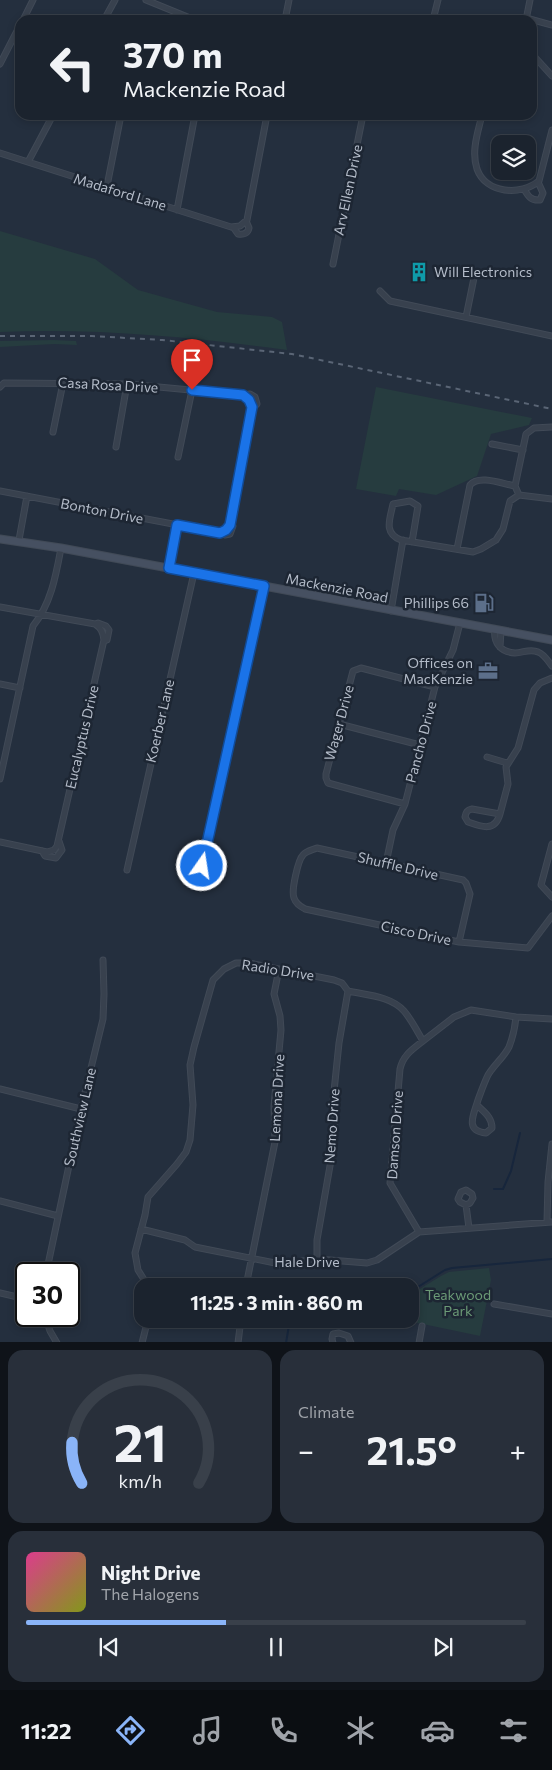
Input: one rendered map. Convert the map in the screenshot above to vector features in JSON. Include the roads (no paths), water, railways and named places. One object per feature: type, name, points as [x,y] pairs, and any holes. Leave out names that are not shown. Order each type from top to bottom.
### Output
[{"type":"main road","name":"Mackenzie Road","points":[[0,539],[19,540],[391,611],[498,629],[550,641]]},
{"type":"street","points":[[26,15],[33,0]]},
{"type":"street","points":[[107,15],[115,0]]},
{"type":"street","points":[[146,0],[183,15]]},
{"type":"street","points":[[286,15],[289,0]]},
{"type":"street","points":[[434,15],[438,0]]},
{"type":"street","points":[[527,15],[530,0]]},
{"type":"street","points":[[537,22],[552,25]]},
{"type":"street","points":[[0,64],[15,35]]},
{"type":"street","points":[[537,60],[552,76]]},
{"type":"street","points":[[28,162],[51,120]]},
{"type":"street","points":[[107,186],[120,120]]},
{"type":"street","points":[[177,210],[194,120]]},
{"type":"street","points":[[232,227],[238,234],[242,235],[249,228],[246,221],[266,120]]},
{"type":"street","name":"Arv Ellen Drive","points":[[333,264],[362,120]]},
{"type":"street","points":[[481,120],[474,149],[477,169],[483,178],[496,188],[509,191],[524,189],[539,181]]},
{"type":"street","points":[[524,189],[530,198],[540,200],[543,193],[539,181],[552,130]]},
{"type":"street","name":"Madaford Lane","points":[[0,153],[232,227],[240,226],[246,221]]},
{"type":"street","points":[[466,317],[475,273]]},
{"type":"street","points":[[380,290],[390,301],[552,336]]},
{"type":"street","points":[[53,432],[64,383]]},
{"type":"street","name":"Casa Rosa Drive","points":[[1,384],[127,384],[243,395]]},
{"type":"street","points":[[116,447],[127,384]]},
{"type":"street","points":[[178,457],[192,390]]},
{"type":"street","points":[[243,395],[250,394],[255,397],[257,404],[252,409]]},
{"type":"street","name":"Bonton Drive","points":[[0,491],[177,525],[219,532],[226,530],[230,522],[252,409],[249,400],[243,395]]},
{"type":"street","points":[[519,495],[515,486],[526,434],[529,430],[542,426],[552,427]]},
{"type":"street","points":[[492,444],[523,450]]},
{"type":"street","points":[[457,549],[472,482],[480,479],[515,486]]},
{"type":"street","points":[[412,542],[418,506],[410,501],[393,504],[388,528],[391,534],[412,542],[473,552],[486,547],[496,540],[503,529],[510,501],[519,495],[552,499]]},
{"type":"street","points":[[19,540],[27,496]]},
{"type":"street","points":[[169,568],[177,525]]},
{"type":"street","points":[[391,611],[403,540]]},
{"type":"street","points":[[0,779],[33,626],[42,614],[55,576],[61,548]]},
{"type":"street","name":"Koerber Lane","points":[[127,870],[194,573]]},
{"type":"street","points":[[197,885],[264,586]]},
{"type":"street","points":[[0,607],[102,624],[109,630],[107,640],[104,641]]},
{"type":"street","name":"Pancho Drive","points":[[386,863],[393,830],[405,804],[435,687],[453,650],[460,623]]},
{"type":"street","name":"Eucalyptus Drive","points":[[42,851],[54,850],[59,841],[104,641],[100,627],[94,624]]},
{"type":"street","points":[[498,629],[500,648],[516,653],[528,650],[536,651],[542,654],[552,666]]},
{"type":"street","name":"Wager Drive","points":[[405,804],[328,783],[326,774],[353,671],[361,668],[435,687]]},
{"type":"street","points":[[500,814],[472,808],[467,810],[465,817],[468,822],[489,826],[496,824],[500,814],[508,784],[507,763],[518,748],[534,690],[540,683],[552,678]]},
{"type":"street","points":[[0,684],[20,688]]},
{"type":"street","points":[[339,724],[420,745]]},
{"type":"street","points":[[487,757],[507,763]]},
{"type":"street","name":"Eucalyptus Drive","points":[[42,851],[45,856],[56,858],[62,850],[59,841]]},
{"type":"street","points":[[0,842],[42,851]]},
{"type":"street","points":[[552,844],[541,885],[552,897]]},
{"type":"street","name":"Shuffle Drive","points":[[305,909],[295,901],[292,892],[301,857],[305,852],[317,848],[462,880],[466,883],[470,894],[459,942]]},
{"type":"street","name":"Cisco Drive","points":[[305,909],[459,942],[528,948],[552,916]]},
{"type":"street","name":"Southview Lane","points":[[48,1262],[81,1110],[103,1019],[102,960]]},
{"type":"street","name":"Radio Drive","points":[[143,1278],[138,1270],[135,1253],[148,1197],[186,1152],[190,1140],[192,1105],[190,1065],[213,980],[224,969],[236,962],[334,980],[342,983],[348,992],[388,1000],[395,1004],[402,1009],[424,1040]]},
{"type":"street","name":"Lemona Drive","points":[[247,1278],[275,1142],[274,1106],[281,1030],[280,1016],[274,994],[279,969]]},
{"type":"street","name":"Nemo Drive","points":[[317,1259],[317,1240],[334,1143],[333,1101],[339,1044],[348,992]]},
{"type":"street","points":[[424,1040],[454,1016],[471,1010],[516,1017],[552,1019]]},
{"type":"street","points":[[477,1105],[489,1116],[492,1123],[492,1128],[486,1133],[479,1132],[473,1128],[474,1111],[488,1075],[509,1047],[514,1033],[516,1017]]},
{"type":"street","name":"Damson Drive","points":[[419,1232],[390,1183],[400,1069],[402,1061],[407,1054],[424,1040]]},
{"type":"street","points":[[0,1090],[81,1110]]},
{"type":"street","points":[[550,1222],[552,1145]]},
{"type":"street","points":[[0,1201],[58,1216]]},
{"type":"street","points":[[466,1205],[469,1228]]},
{"type":"street","name":"Hale Drive","points":[[141,1228],[185,1240],[196,1247],[280,1264],[317,1259],[367,1263],[377,1260],[419,1232],[550,1222]]},
{"type":"street","points":[[0,1292],[15,1296]]},
{"type":"street","points":[[494,1304],[552,1314]]},
{"type":"street","points":[[419,1342],[422,1326]]},
{"type":"street","points":[[49,1327],[57,1342]]},
{"type":"street","points":[[142,1342],[146,1328]]},
{"type":"street","points":[[238,1342],[240,1328]]},
{"type":"street","points":[[333,1342],[333,1334],[339,1333],[348,1336],[351,1342]]},
{"type":"waterway","points":[[494,1189],[503,1189],[511,1171],[520,1133]]},
{"type":"waterway","points":[[419,1286],[445,1270],[452,1268],[552,1259]]},
{"type":"waterway","points":[[286,1342],[288,1328]]},
{"type":"railway","points":[[0,336],[92,336],[162,340],[292,354],[552,409]]},
{"type":"place","name":"Will Electronics","points":[[419,272]]},
{"type":"place","name":"Phillips 66","points":[[484,603]]},
{"type":"place","name":"Offices on MacKenzie","points":[[488,671]]},
{"type":"park label","name":"Teakwood Park","points":[[458,1304]]}]
